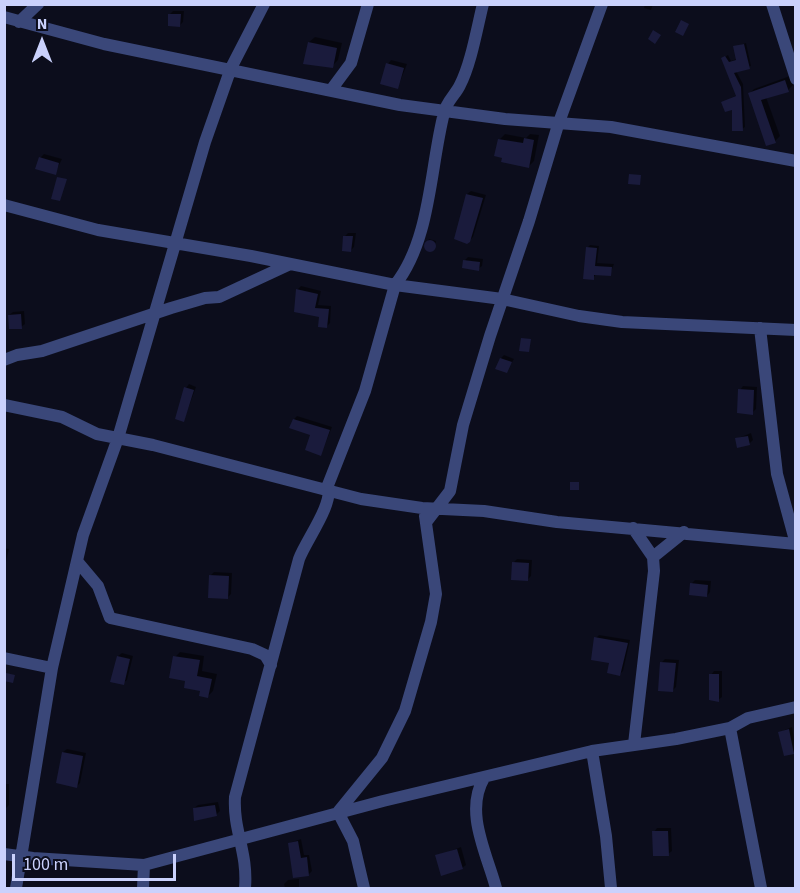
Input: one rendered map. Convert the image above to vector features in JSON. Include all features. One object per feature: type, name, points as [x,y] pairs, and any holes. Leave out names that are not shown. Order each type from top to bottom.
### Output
[{"type":"street","points":[[16,888],[52,668],[83,535],[118,438],[205,142],[231,68],[264,4]]},
{"type":"street","points":[[332,90],[351,63],[368,4]]},
{"type":"street","points":[[245,888],[247,868],[233,815],[234,797],[299,559],[306,540],[324,510],[330,492],[329,483],[365,391],[395,285],[405,273],[413,254],[434,172],[444,110],[461,84],[483,4]]},
{"type":"street","points":[[427,521],[450,490],[463,425],[502,299],[558,125],[602,4]]},
{"type":"street","points":[[772,4],[795,79]]},
{"type":"street","points":[[19,22],[37,6],[45,29]]},
{"type":"street","points":[[4,17],[45,29],[400,105],[558,125],[611,128],[793,160]]},
{"type":"street","points":[[4,205],[98,230],[395,285],[502,299],[579,316],[622,322],[795,330]]},
{"type":"street","points":[[4,360],[17,355],[42,351],[205,298],[219,297],[290,264]]},
{"type":"street","points":[[4,405],[62,417],[97,434],[153,445],[330,492],[422,508],[456,509],[795,544],[777,474],[760,328]]},
{"type":"street","points":[[312,487],[324,510]]},
{"type":"street","points":[[450,490],[456,509]]},
{"type":"street","points":[[338,812],[382,758],[405,711],[431,622],[436,594],[427,521],[422,508]]},
{"type":"street","points":[[633,528],[653,557],[654,571],[634,744]]},
{"type":"street","points":[[653,557],[684,532]]},
{"type":"street","points":[[76,561],[98,586],[110,618],[252,649],[265,655],[271,665]]},
{"type":"street","points":[[4,658],[52,668]]},
{"type":"street","points":[[4,854],[144,865],[338,812],[592,751],[675,739],[730,728],[748,718],[795,707]]},
{"type":"street","points":[[730,728],[761,888]]},
{"type":"street","points":[[592,751],[606,836],[611,888]]},
{"type":"street","points":[[475,807],[478,789],[484,778]]},
{"type":"street","points":[[452,786],[470,798],[475,807],[496,888]]},
{"type":"street","points":[[338,812],[353,841],[364,888]]},
{"type":"street","points":[[143,888],[144,865]]},
{"type":"building","points":[[168,14],[181,14],[180,27],[168,26]]},
{"type":"building","points":[[681,20],[689,24],[683,36],[675,32]]},
{"type":"building","points":[[653,30],[661,35],[655,44],[648,39]]},
{"type":"building","points":[[308,42],[337,48],[333,68],[303,64]]},
{"type":"building","points":[[744,44],[750,69],[734,73],[741,87],[743,131],[732,131],[732,110],[725,112],[721,102],[736,96],[721,58],[725,56],[729,62],[736,60],[733,46]]},
{"type":"building","points":[[386,63],[404,68],[398,89],[380,84]]},
{"type":"building","points":[[785,80],[789,92],[761,100],[776,143],[766,146],[748,93]]},
{"type":"building","points":[[524,138],[534,140],[529,168],[501,162],[502,158],[494,156],[498,139],[523,143]]},
{"type":"building","points":[[39,157],[59,163],[56,175],[35,169]]},
{"type":"building","points":[[629,174],[641,175],[640,185],[628,184]]},
{"type":"building","points":[[57,177],[67,179],[60,201],[51,199]]},
{"type":"building","points":[[466,194],[483,198],[470,242],[467,244],[454,239]]},
{"type":"building","points":[[343,236],[353,236],[351,252],[342,251]]},
{"type":"building","points":[[430,240],[436,246],[430,252],[424,246]]},
{"type":"building","points":[[586,247],[597,248],[595,266],[612,267],[611,276],[594,275],[594,280],[583,279]]},
{"type":"building","points":[[463,260],[480,262],[479,271],[462,268]]},
{"type":"building","points":[[296,289],[318,294],[315,308],[329,309],[327,328],[318,327],[319,317],[294,312]]},
{"type":"building","points":[[21,314],[22,329],[9,329],[8,315]]},
{"type":"building","points":[[521,338],[531,339],[529,352],[519,351]]},
{"type":"building","points":[[500,358],[512,362],[507,373],[495,369]]},
{"type":"building","points":[[184,387],[194,390],[184,422],[175,419]]},
{"type":"building","points":[[738,389],[754,390],[753,415],[737,413]]},
{"type":"building","points":[[293,419],[330,430],[321,456],[305,450],[310,435],[289,428]]},
{"type":"building","points":[[748,436],[750,445],[737,448],[735,438]]},
{"type":"building","points":[[570,482],[579,482],[579,490],[570,490]]},
{"type":"building","points":[[512,562],[529,563],[528,581],[511,580]]},
{"type":"building","points":[[209,575],[229,576],[228,599],[208,598]]},
{"type":"building","points":[[690,583],[708,585],[707,597],[689,595]]},
{"type":"building","points":[[594,637],[628,643],[620,676],[607,673],[609,663],[591,660]]},
{"type":"building","points":[[117,656],[130,659],[124,685],[110,682]]},
{"type":"building","points":[[173,656],[200,660],[197,676],[212,679],[208,698],[199,696],[200,691],[184,688],[185,681],[169,678]]},
{"type":"building","points":[[660,662],[676,663],[673,692],[658,691]]},
{"type":"building","points":[[6,673],[15,675],[13,683],[4,681]]},
{"type":"building","points":[[709,674],[719,674],[719,702],[709,700]]},
{"type":"building","points":[[789,729],[794,754],[784,756],[778,732]]},
{"type":"building","points":[[62,752],[83,756],[77,788],[56,783]]},
{"type":"building","points":[[215,805],[217,816],[194,821],[193,808]]},
{"type":"building","points":[[652,831],[668,831],[669,856],[653,856]]},
{"type":"building","points":[[298,841],[301,858],[307,857],[309,876],[293,878],[288,843]]},
{"type":"building","points":[[457,849],[463,869],[441,876],[435,855]]}]
